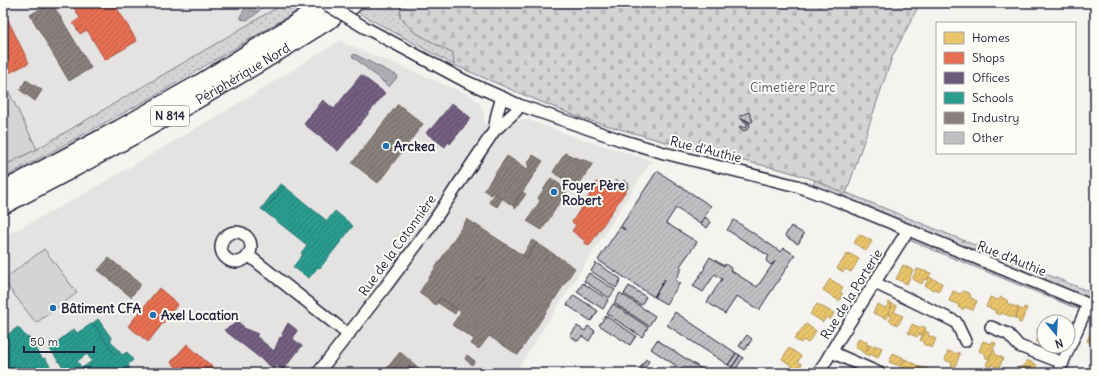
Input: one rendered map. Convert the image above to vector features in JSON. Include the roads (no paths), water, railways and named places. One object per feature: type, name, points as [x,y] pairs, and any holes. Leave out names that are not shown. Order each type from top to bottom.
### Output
[{"type":"highway","name":"Périphérique Nord","points":[[3,190],[120,128],[201,82],[321,6]]},
{"type":"highway","name":"Périphérique Nord","points":[[3,206],[180,110],[332,18]]},
{"type":"street","name":"Rue d'Authie","points":[[321,6],[364,27],[465,81],[519,105],[664,153],[796,186],[838,201],[1092,306]]},
{"type":"street","name":"Rue de la Cotonnière","points":[[494,130],[496,114],[502,97]]},
{"type":"street","name":"Rue de la Cotonnière","points":[[318,373],[349,335],[427,231],[494,130],[516,111],[519,105]]},
{"type":"street","name":"Rue de la Porterie","points":[[819,373],[908,230]]},
{"type":"street","points":[[248,255],[349,335]]},
{"type":"street","points":[[875,283],[956,322],[965,340]]},
{"type":"street","points":[[991,327],[1008,334],[1019,346],[1060,368],[1092,306]]},
{"type":"street","points":[[832,350],[838,355],[879,373]]},
{"type":"water","points":[[248,3],[266,3],[252,18],[245,20],[241,19],[241,15]]},
{"type":"water","points":[[354,54],[398,76],[389,87],[352,56]]},
{"type":"place","name":"Arckea","points":[[386,146]]},
{"type":"place","name":"Foyer Père Robert","points":[[554,192]]},
{"type":"place","name":"Bâtiment CFA","points":[[53,308]]},
{"type":"place","name":"Axel Location","points":[[153,315]]},
{"type":"park label","name":"Cimetière Parc","points":[[793,87]]}]
